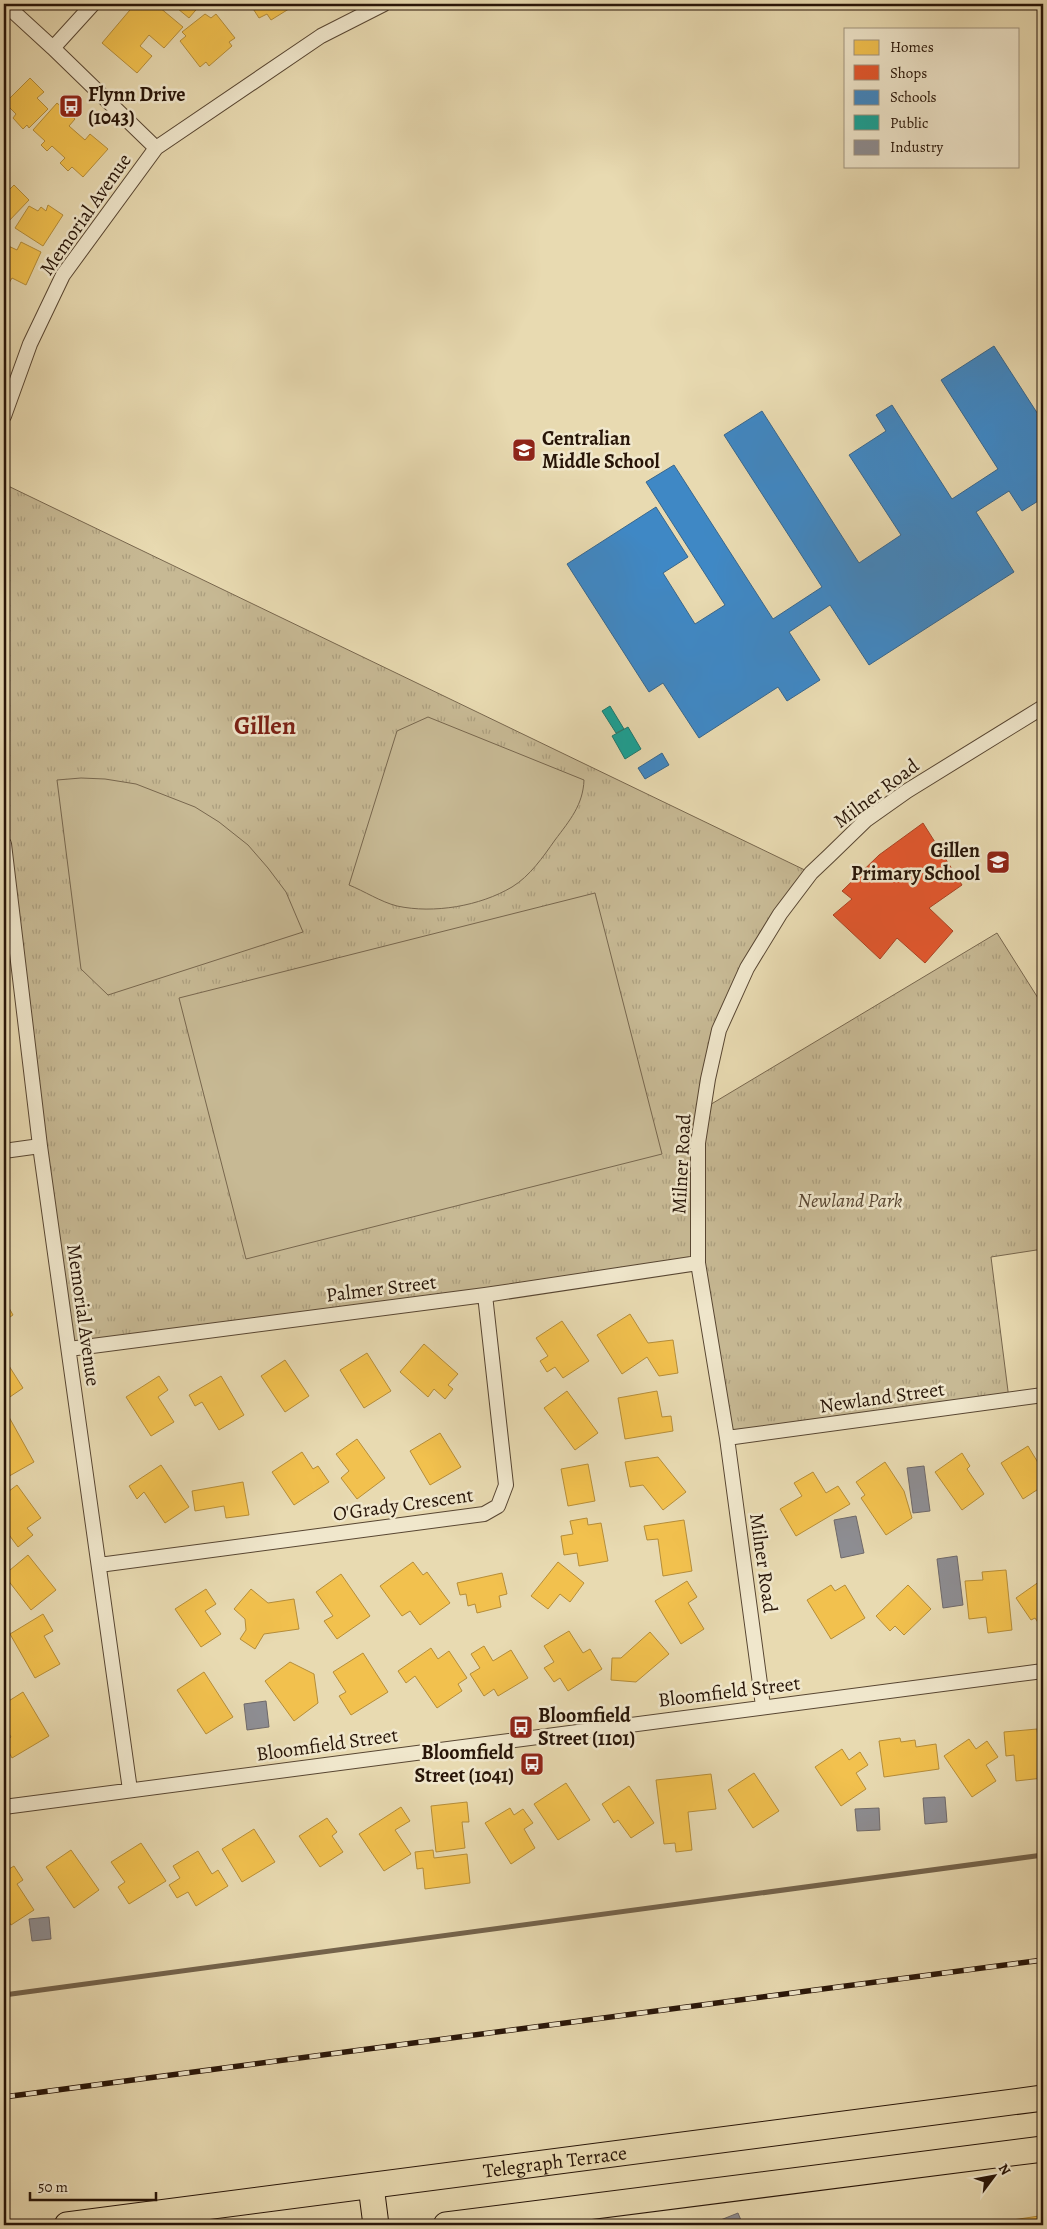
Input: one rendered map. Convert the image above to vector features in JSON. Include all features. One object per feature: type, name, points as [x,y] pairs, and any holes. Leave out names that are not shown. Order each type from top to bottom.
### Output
[{"type":"highway","name":"Telegraph Terrace","points":[[67,2225],[1043,2098]]},
{"type":"highway","points":[[446,2225],[1043,2149]]},
{"type":"highway","points":[[371,2186],[376,2225]]},
{"type":"street","points":[[5,4],[156,148]]},
{"type":"street","points":[[53,48],[93,4]]},
{"type":"street","name":"Memorial Avenue","points":[[4,416],[30,344],[62,275],[156,148],[321,36],[384,4]]},
{"type":"street","name":"Milner Road","points":[[762,1706],[727,1438],[698,1263],[698,1143],[708,1079],[719,1030],[747,968],[780,914],[811,873],[866,820],[1043,706]]},
{"type":"street","name":"Memorial Avenue","points":[[4,844],[40,1146],[130,1790]]},
{"type":"street","points":[[4,1151],[40,1146]]},
{"type":"street","name":"Palmer Street","points":[[69,1348],[485,1295],[698,1263]]},
{"type":"street","name":"O'Grady Crescent","points":[[99,1565],[484,1514],[498,1506],[506,1485],[485,1295]]},
{"type":"street","name":"Newland Street","points":[[727,1438],[1043,1395]]},
{"type":"street","name":"Bloomfield Street","points":[[4,1807],[762,1706],[1043,1671]]},
{"type":"green space","name":"Newland Park","points":[[4,484],[811,873],[780,915],[719,1030],[703,1109],[997,933],[1043,1006],[1043,1249],[991,1257],[1009,1399],[727,1438],[698,1263],[69,1349],[4,844]]},
{"type":"green space","points":[[428,717],[584,780],[581,797],[571,819],[536,866],[519,883],[486,899],[441,909],[397,906],[349,885],[397,731]]},
{"type":"green space","points":[[105,779],[136,784],[195,807],[219,822],[248,845],[268,868],[286,892],[303,932],[108,995],[81,969],[57,780]]},
{"type":"green space","points":[[595,893],[662,1154],[246,1259],[179,998]]},
{"type":"building: Homes","points":[[135,4],[161,4],[159,7],[183,27],[164,48],[149,35],[140,46],[152,56],[137,73],[102,43]]},
{"type":"building: Homes","points":[[172,4],[201,4],[189,18]]},
{"type":"building: Homes","points":[[250,4],[290,4],[292,7],[271,20],[267,14],[259,18]]},
{"type":"building: Homes","points":[[205,14],[211,18],[216,14],[235,38],[229,42],[232,46],[209,66],[206,62],[200,67],[180,41],[186,36],[182,32]]},
{"type":"building: Homes","points":[[30,78],[44,92],[37,98],[48,109],[29,128],[27,125],[23,129],[13,118],[16,114],[5,103]]},
{"type":"building: Homes","points":[[57,103],[75,119],[69,126],[85,140],[90,134],[108,149],[83,177],[72,167],[68,171],[60,163],[65,158],[52,146],[47,151],[41,145],[45,141],[33,130]]},
{"type":"building: Homes","points":[[4,183],[10,189],[14,185],[29,200],[7,223],[4,220]]},
{"type":"building: Homes","points":[[48,205],[63,215],[43,246],[15,228],[29,206],[38,211],[41,207],[46,211]]},
{"type":"building: Homes","points":[[21,242],[41,252],[26,285],[12,278],[9,283],[4,281],[4,244],[17,250]]},
{"type":"building: Homes","points":[[4,1299],[13,1315],[4,1321]]},
{"type":"building: Homes","points":[[630,1314],[648,1343],[673,1340],[678,1373],[659,1376],[647,1357],[622,1374],[597,1335]]},
{"type":"building: Homes","points":[[562,1321],[589,1361],[563,1378],[555,1367],[547,1372],[540,1361],[548,1356],[536,1338]]},
{"type":"building: Homes","points":[[424,1344],[458,1374],[448,1385],[453,1389],[445,1399],[434,1389],[428,1397],[400,1372]]},
{"type":"building: Homes","points":[[367,1353],[391,1391],[364,1408],[340,1370]]},
{"type":"building: Homes","points":[[4,1358],[23,1388],[4,1401]]},
{"type":"building: Homes","points":[[285,1360],[309,1396],[285,1412],[261,1376]]},
{"type":"building: Homes","points":[[159,1376],[168,1390],[158,1397],[174,1422],[151,1436],[126,1397]]},
{"type":"building: Homes","points":[[221,1376],[244,1415],[219,1430],[202,1402],[195,1406],[189,1395]]},
{"type":"building: Homes","points":[[567,1391],[598,1433],[575,1450],[544,1408]]},
{"type":"building: Homes","points":[[657,1391],[662,1417],[671,1416],[673,1431],[625,1439],[618,1398]]},
{"type":"building: Homes","points":[[9,1417],[34,1462],[4,1479],[4,1420]]},
{"type":"building: Homes","points":[[440,1433],[461,1467],[430,1485],[410,1451]]},
{"type":"building: Homes","points":[[357,1439],[385,1478],[357,1499],[341,1478],[349,1471],[336,1454]]},
{"type":"building: Homes","points":[[1028,1446],[1043,1471],[1043,1486],[1023,1499],[1001,1463]]},
{"type":"building: Homes","points":[[302,1452],[313,1469],[318,1466],[329,1482],[294,1505],[272,1472]]},
{"type":"building: Homes","points":[[962,1453],[970,1466],[967,1469],[984,1494],[962,1510],[935,1472]]},
{"type":"building: Homes","points":[[658,1457],[686,1492],[663,1510],[643,1485],[630,1487],[625,1462]]},
{"type":"building: Homes","points":[[885,1462],[904,1491],[912,1518],[886,1535],[861,1498],[865,1495],[856,1482]]},
{"type":"building: Homes","points":[[588,1464],[595,1501],[568,1506],[561,1469]]},
{"type":"building: Homes","points":[[161,1465],[189,1507],[165,1523],[144,1492],[137,1499],[129,1486]]},
{"type":"building: Homes","points":[[813,1472],[826,1493],[838,1486],[850,1504],[796,1536],[780,1509],[802,1496],[794,1483]]},
{"type":"building: Homes","points":[[243,1482],[249,1515],[226,1518],[224,1506],[195,1511],[192,1491]]},
{"type":"building: Homes","points":[[17,1485],[41,1518],[27,1528],[33,1535],[18,1547],[4,1528],[4,1495]]},
{"type":"building: Homes","points":[[587,1518],[588,1525],[601,1523],[608,1561],[579,1566],[577,1553],[564,1555],[561,1536],[573,1534],[570,1521]]},
{"type":"building: Homes","points":[[684,1520],[692,1571],[663,1576],[658,1539],[647,1540],[644,1526]]},
{"type":"building: Homes","points":[[28,1555],[56,1590],[31,1610],[4,1575]]},
{"type":"building: Homes","points":[[413,1562],[423,1575],[427,1572],[450,1603],[420,1625],[410,1611],[402,1616],[380,1586]]},
{"type":"building: Homes","points":[[558,1562],[584,1583],[570,1602],[560,1594],[548,1609],[531,1596]]},
{"type":"building: Homes","points":[[1006,1570],[1012,1630],[988,1633],[986,1617],[969,1619],[965,1581],[983,1580],[982,1572]]},
{"type":"building: Homes","points":[[502,1573],[507,1594],[499,1596],[501,1607],[477,1613],[475,1604],[468,1606],[466,1594],[460,1595],[457,1583]]},
{"type":"building: Homes","points":[[341,1574],[370,1616],[337,1639],[324,1621],[333,1616],[316,1592]]},
{"type":"building: Homes","points":[[1043,1579],[1043,1630],[1035,1618],[1031,1620],[1016,1598]]},
{"type":"building: Homes","points":[[687,1581],[697,1597],[688,1603],[704,1629],[681,1644],[655,1601]]},
{"type":"building: Homes","points":[[831,1585],[835,1591],[845,1585],[865,1618],[831,1639],[807,1600]]},
{"type":"building: Homes","points":[[908,1585],[931,1609],[904,1635],[895,1626],[890,1631],[876,1616]]},
{"type":"building: Homes","points":[[206,1589],[216,1604],[205,1611],[221,1634],[201,1647],[175,1609]]},
{"type":"building: Homes","points":[[251,1589],[268,1603],[294,1599],[299,1629],[264,1634],[255,1649],[240,1639],[246,1630],[245,1619],[234,1609]]},
{"type":"building: Homes","points":[[43,1614],[53,1631],[44,1636],[60,1664],[35,1678],[10,1634]]},
{"type":"building: Homes","points":[[569,1631],[583,1653],[590,1649],[602,1669],[568,1691],[560,1678],[554,1682],[544,1668],[554,1662],[544,1646]]},
{"type":"building: Homes","points":[[650,1632],[669,1654],[636,1682],[611,1680],[612,1658],[621,1658]]},
{"type":"building: Homes","points":[[484,1646],[493,1661],[511,1650],[528,1678],[498,1696],[494,1689],[484,1696],[470,1674],[480,1668],[471,1654]]},
{"type":"building: Homes","points":[[431,1648],[438,1659],[449,1651],[467,1678],[458,1684],[462,1691],[437,1708],[415,1676],[406,1683],[398,1671]]},
{"type":"building: Homes","points":[[363,1653],[388,1692],[351,1715],[339,1696],[346,1692],[333,1672]]},
{"type":"building: Homes","points":[[290,1662],[314,1674],[318,1703],[294,1721],[265,1681]]},
{"type":"building: Homes","points":[[204,1672],[233,1717],[206,1734],[177,1690]]},
{"type":"building: Homes","points":[[23,1692],[49,1736],[12,1758],[4,1743],[11,1737],[4,1725],[4,1704]]},
{"type":"building: Homes","points":[[1037,1729],[1039,1749],[1043,1749],[1043,1778],[1016,1781],[1014,1755],[1006,1756],[1004,1732]]},
{"type":"building: Homes","points":[[900,1738],[901,1742],[915,1740],[916,1747],[936,1744],[939,1769],[884,1777],[879,1741]]},
{"type":"building: Homes","points":[[969,1739],[976,1749],[987,1741],[998,1757],[986,1765],[996,1781],[972,1797],[944,1756]]},
{"type":"building: Homes","points":[[842,1749],[849,1760],[860,1752],[868,1765],[856,1773],[866,1789],[841,1806],[815,1767]]},
{"type":"building: Homes","points":[[754,1773],[779,1811],[753,1828],[728,1790]]},
{"type":"building: Homes","points":[[711,1774],[716,1809],[688,1812],[692,1850],[676,1852],[675,1843],[664,1844],[656,1780]]},
{"type":"building: Homes","points":[[566,1783],[590,1820],[558,1840],[534,1804]]},
{"type":"building: Homes","points":[[629,1786],[654,1823],[631,1838],[618,1820],[614,1823],[602,1804]]},
{"type":"building: Homes","points":[[467,1802],[469,1822],[462,1822],[465,1848],[436,1852],[431,1806]]},
{"type":"building: Homes","points":[[401,1807],[410,1821],[395,1830],[411,1854],[384,1871],[359,1834]]},
{"type":"building: Homes","points":[[510,1808],[514,1815],[523,1809],[533,1823],[524,1829],[535,1848],[511,1864],[485,1823]]},
{"type":"building: Homes","points":[[327,1818],[337,1832],[332,1836],[343,1852],[320,1867],[299,1836]]},
{"type":"building: Homes","points":[[254,1829],[275,1862],[242,1882],[222,1849]]},
{"type":"building: Homes","points":[[141,1843],[166,1881],[129,1904],[118,1887],[125,1882],[111,1862]]},
{"type":"building: Homes","points":[[71,1850],[99,1890],[74,1908],[46,1867]]},
{"type":"building: Homes","points":[[433,1850],[434,1858],[467,1854],[470,1883],[425,1889],[423,1868],[417,1869],[415,1852]]},
{"type":"building: Homes","points":[[198,1851],[212,1874],[218,1870],[228,1886],[196,1906],[188,1892],[177,1898],[169,1885],[180,1878],[173,1866]]},
{"type":"building: Homes","points":[[14,1866],[23,1880],[17,1884],[34,1910],[11,1925],[4,1914],[4,1872]]},
{"type":"building: Homes","points":[[1039,2216],[1040,2225],[999,2225],[999,2222]]},
{"type":"building: Shops","points":[[923,823],[962,885],[929,908],[953,931],[925,963],[897,938],[880,959],[833,915],[852,899],[842,891],[879,855]]},
{"type":"building: Schools","name":"Centralian Middle School","points":[[994,346],[1043,422],[1043,498],[1022,511],[1009,491],[976,512],[1014,572],[869,665],[830,605],[789,632],[820,680],[787,701],[778,687],[699,738],[663,683],[649,692],[567,564],[656,507],[688,557],[663,573],[695,624],[725,605],[646,482],[674,465],[773,619],[822,587],[724,435],[762,411],[859,563],[901,535],[849,455],[886,431],[876,415],[892,405],[952,499],[998,469],[941,380]]},
{"type":"building: Schools","points":[[662,753],[669,765],[645,779],[638,768]]},
{"type":"building: Public","points":[[610,706],[624,729],[616,733],[602,711]]},
{"type":"building: Public","points":[[628,727],[641,749],[625,759],[612,736]]},
{"type":"building: Industry","points":[[924,1466],[930,1511],[913,1513],[907,1468]]},
{"type":"building: Industry","points":[[856,1516],[864,1553],[841,1558],[834,1520]]},
{"type":"building: Industry","points":[[957,1556],[963,1605],[943,1608],[937,1559]]},
{"type":"building: Industry","points":[[266,1701],[269,1727],[247,1730],[244,1704]]},
{"type":"building: Industry","points":[[945,1797],[947,1822],[925,1824],[923,1798]]},
{"type":"building: Industry","points":[[879,1808],[880,1830],[857,1831],[855,1809]]},
{"type":"building: Industry","points":[[49,1917],[51,1939],[32,1941],[29,1919]]},
{"type":"building: Industry","points":[[738,2213],[743,2225],[708,2225]]},
{"type":"waterway","points":[[4,1995],[1043,1855]]},
{"type":"railway","points":[[4,2097],[1043,1960]]},
{"type":"place","name":"Flynn Drive (1043)","points":[[71,106]]},
{"type":"place","name":"Centralian Middle School","points":[[524,450]]},
{"type":"place","name":"Gillen Primary School","points":[[998,862]]},
{"type":"place","name":"Bloomfield Street (1101)","points":[[521,1727]]},
{"type":"place","name":"Bloomfield Street (1041)","points":[[532,1764]]},
{"type":"district","name":"Gillen","points":[[265,725]]}]
